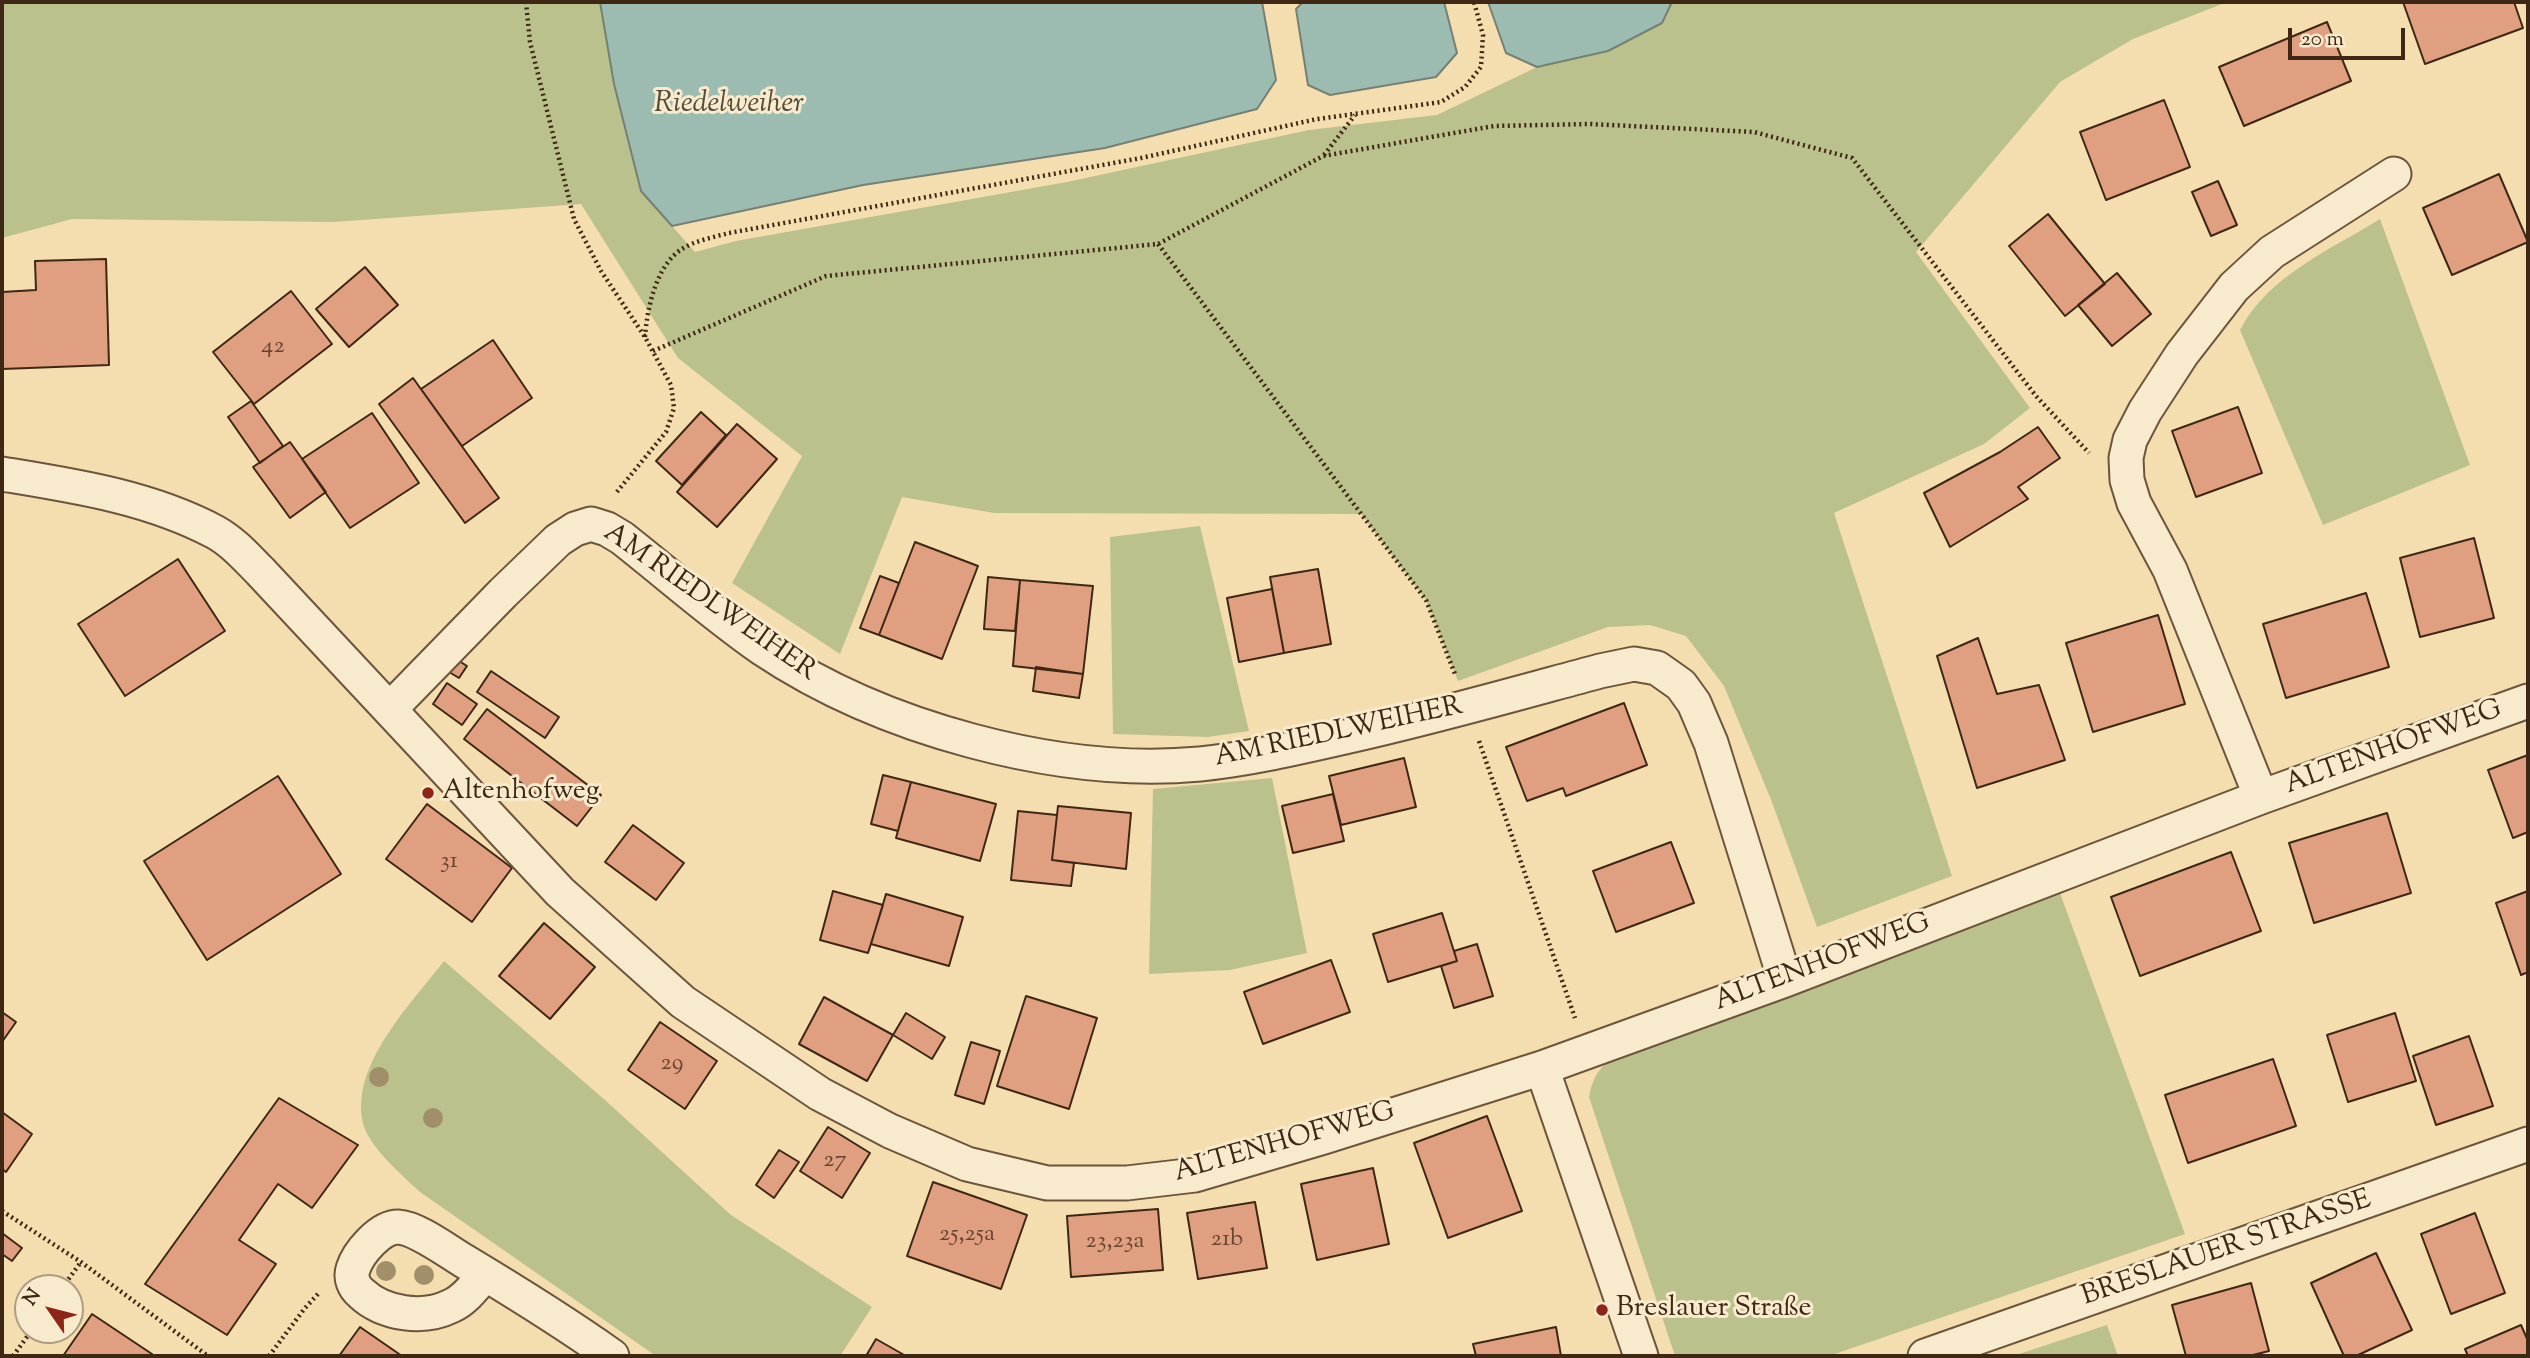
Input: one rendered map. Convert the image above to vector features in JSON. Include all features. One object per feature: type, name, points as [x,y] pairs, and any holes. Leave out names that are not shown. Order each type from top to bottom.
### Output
[{"type":"street","name":"ALTENHOFWEG","points":[[2261,797],[2170,570],[2134,503],[2127,480],[2126,458],[2130,440],[2145,411],[2182,354],[2234,287],[2272,251],[2394,174]]},
{"type":"street","name":"ALTENHOFWEG","points":[[2,474],[124,496],[217,533],[239,550],[560,892],[683,1002],[820,1094],[890,1131],[967,1164],[1047,1183],[1128,1183],[1195,1175],[1542,1068],[1785,980],[2261,797],[2528,701]]},
{"type":"street","name":"AM RIEDLWEIHER","points":[[390,709],[544,553],[575,529],[591,524],[622,538],[764,649],[862,703],[930,728],[1026,753],[1102,764],[1201,764],[1289,750],[1634,664],[1657,668],[1681,685],[1694,703],[1711,743],[1785,980]]},
{"type":"street","points":[[1542,1068],[1641,1356]]},
{"type":"street","name":"BRESLAUER STRASSE","points":[[1925,1356],[2528,1144]]},
{"type":"street","points":[[485,1274],[468,1294],[452,1306],[435,1312],[409,1313],[391,1310],[371,1302],[352,1280],[353,1269],[382,1231],[397,1227],[407,1229],[435,1243],[569,1325],[612,1356]]},
{"type":"path","points":[[526,2],[530,42],[573,219],[601,271],[653,351],[671,385],[674,408],[666,432],[591,524]]},
{"type":"path","points":[[645,337],[647,313],[655,285],[666,267],[682,249],[729,233],[1141,158],[1317,119],[1441,103],[1465,87],[1481,67],[1483,35],[1474,2]]},
{"type":"path","points":[[1323,156],[1355,114]]},
{"type":"path","points":[[653,351],[826,276],[1158,244],[1323,156],[1494,126],[1590,124],[1754,132],[1852,158],[2036,396],[2090,454]]},
{"type":"path","points":[[1158,244],[1426,600],[1467,706],[1587,1051]]},
{"type":"path","points":[[2,1211],[81,1262],[208,1356]]},
{"type":"path","points":[[72,1274],[81,1262]]},
{"type":"path","points":[[269,1356],[304,1307],[353,1269]]},
{"type":"green space","points":[[2,2],[600,2],[614,84],[641,191],[695,252],[736,241],[1067,182],[1309,130],[1437,115],[1537,67],[1608,51],[1662,23],[1672,2],[2227,2],[2133,39],[2060,82],[1916,252],[2030,408],[1984,444],[1834,513],[1952,876],[1817,927],[1772,802],[1724,686],[1686,636],[1650,625],[1608,627],[1458,681],[1426,600],[1361,514],[994,513],[902,497],[840,654],[732,583],[802,456],[678,358],[581,204],[334,222],[72,219],[2,238]]},
{"type":"green space","points":[[2380,219],[2470,465],[2323,525],[2240,330],[2252,311],[2283,279]]},
{"type":"green space","points":[[1200,526],[1249,731],[1208,737],[1113,734],[1110,537]]},
{"type":"green space","points":[[1272,778],[1307,953],[1230,970],[1149,974],[1153,789]]},
{"type":"green space","points":[[2060,893],[2185,1234],[1829,1356],[1675,1356],[1589,1097],[1594,1079],[1600,1070],[1614,1057]]},
{"type":"green space","points":[[444,961],[605,1100],[731,1215],[872,1307],[840,1356],[656,1356],[420,1192],[396,1169],[379,1151],[363,1123],[361,1101],[366,1079],[386,1036]]},
{"type":"green space","points":[[2107,1325],[2118,1356],[2013,1356]]},
{"type":"water","name":"Riedelweiher","points":[[600,2],[1262,2],[1276,80],[1257,109],[1105,148],[863,185],[672,226],[641,191],[614,84]]},
{"type":"water","points":[[1303,2],[1444,2],[1457,53],[1436,77],[1330,95],[1308,85],[1296,9]]},
{"type":"water","points":[[1488,2],[1672,2],[1662,23],[1608,51],[1537,67],[1506,53]]},
{"type":"building","points":[[2403,2],[2514,2],[2523,28],[2425,64]]},
{"type":"building","points":[[2327,22],[2351,81],[2244,126],[2219,67]]},
{"type":"building","points":[[2164,100],[2190,167],[2106,200],[2080,132]]},
{"type":"building","points":[[2499,174],[2528,242],[2452,275],[2423,208]]},
{"type":"building","points":[[2218,181],[2237,225],[2211,236],[2192,192]]},
{"type":"building","points":[[2048,214],[2105,284],[2065,316],[2009,246]]},
{"type":"building","points":[[106,259],[109,365],[2,369],[2,292],[36,290],[35,261]]},
{"type":"building","points":[[365,267],[398,305],[349,347],[316,309]]},
{"type":"building","points":[[2117,273],[2151,314],[2112,346],[2078,305]]},
{"type":"building","points":[[291,291],[332,344],[254,404],[213,352]]},
{"type":"building","points":[[493,340],[532,398],[462,446],[421,389]]},
{"type":"building","points":[[413,378],[499,498],[465,523],[379,404]]},
{"type":"building","points":[[251,401],[283,446],[260,463],[228,417]]},
{"type":"building","points":[[2238,407],[2262,473],[2196,497],[2172,431]]},
{"type":"building","points":[[701,412],[726,435],[682,485],[656,461]]},
{"type":"building","points":[[372,413],[419,483],[350,528],[302,459]]},
{"type":"building","points":[[737,424],[777,459],[717,527],[677,492]]},
{"type":"building","points":[[2038,427],[2060,458],[2018,487],[2028,499],[1950,547],[1924,493],[2000,452]]},
{"type":"building","points":[[290,442],[326,492],[290,518],[253,467]]},
{"type":"building","points":[[2474,538],[2494,618],[2420,637],[2400,558]]},
{"type":"building","points":[[915,542],[978,566],[942,659],[879,635]]},
{"type":"building","points":[[178,559],[225,631],[125,696],[78,624]]},
{"type":"building","points":[[1318,569],[1331,644],[1284,653],[1270,577]]},
{"type":"building","points":[[880,576],[899,583],[879,635],[860,628]]},
{"type":"building","points":[[988,577],[1020,580],[1015,631],[984,629]]},
{"type":"building","points":[[1020,580],[1093,586],[1083,674],[1013,666]]},
{"type":"building","points":[[1272,589],[1284,653],[1239,662],[1227,598]]},
{"type":"building","points":[[2366,593],[2389,667],[2286,698],[2263,624]]},
{"type":"building","points":[[2158,615],[2185,704],[2093,732],[2066,643]]},
{"type":"building","points":[[1978,638],[1997,694],[2039,685],[2065,760],[1977,788],[1937,656]]},
{"type":"building","points":[[456,659],[467,666],[459,678],[449,672]]},
{"type":"building","points":[[1036,667],[1083,674],[1079,698],[1033,691]]},
{"type":"building","points":[[491,671],[559,717],[545,738],[477,692]]},
{"type":"building","points":[[447,683],[477,704],[462,725],[433,704]]},
{"type":"building","points":[[1624,703],[1647,765],[1566,796],[1563,788],[1527,801],[1506,747]]},
{"type":"building","points":[[487,709],[601,795],[577,826],[464,739]]},
{"type":"building","points":[[2528,755],[2528,832],[2513,838],[2488,770]]},
{"type":"building","points":[[1404,758],[1416,807],[1341,825],[1329,776]]},
{"type":"building","points":[[883,775],[911,782],[898,831],[871,824]]},
{"type":"building","points":[[278,776],[341,874],[207,960],[144,861]]},
{"type":"building","points":[[911,782],[996,804],[980,861],[896,838]]},
{"type":"building","points":[[1333,794],[1344,841],[1293,853],[1282,806]]},
{"type":"building","points":[[427,804],[512,868],[472,922],[386,859]]},
{"type":"building","points":[[1058,806],[1131,813],[1126,869],[1052,860]]},
{"type":"building","points":[[1018,811],[1057,815],[1052,860],[1074,863],[1071,886],[1011,880]]},
{"type":"building","points":[[2387,813],[2411,893],[2314,923],[2289,843]]},
{"type":"building","points":[[633,825],[684,863],[656,900],[605,862]]},
{"type":"building","points":[[1671,842],[1694,903],[1616,932],[1593,871]]},
{"type":"building","points":[[2231,852],[2261,931],[2140,976],[2111,897]]},
{"type":"building","points":[[833,891],[883,905],[868,953],[820,940]]},
{"type":"building","points":[[2528,891],[2528,972],[2521,975],[2496,903]]},
{"type":"building","points":[[886,894],[963,917],[949,966],[871,944]]},
{"type":"building","points":[[1442,913],[1457,961],[1388,982],[1373,934]]},
{"type":"building","points":[[544,923],[595,967],[550,1019],[499,976]]},
{"type":"building","points":[[1477,944],[1493,996],[1454,1008],[1441,966],[1457,961],[1454,951]]},
{"type":"building","points":[[1331,960],[1350,1012],[1263,1044],[1244,992]]},
{"type":"building","points":[[1026,996],[1097,1018],[1069,1109],[997,1086]]},
{"type":"building","points":[[824,997],[893,1035],[867,1081],[799,1044]]},
{"type":"building","points":[[2,1012],[16,1022],[2,1042]]},
{"type":"building","points":[[906,1013],[945,1037],[932,1059],[893,1035]]},
{"type":"building","points":[[2395,1013],[2416,1081],[2348,1102],[2327,1035]]},
{"type":"building","points":[[660,1022],[717,1061],[685,1109],[628,1070]]},
{"type":"building","points":[[2469,1036],[2493,1106],[2436,1125],[2413,1056]]},
{"type":"building","points":[[971,1042],[1000,1051],[984,1104],[955,1095]]},
{"type":"building","points":[[2273,1059],[2296,1126],[2188,1163],[2165,1095]]},
{"type":"building","points":[[279,1098],[358,1145],[312,1208],[278,1184],[239,1240],[276,1264],[227,1335],[145,1284]]},
{"type":"building","points":[[2,1112],[32,1134],[6,1172],[2,1169]]},
{"type":"building","points":[[1487,1116],[1522,1211],[1448,1238],[1414,1143]]},
{"type":"building","points":[[828,1127],[870,1153],[842,1198],[800,1171]]},
{"type":"building","points":[[779,1150],[799,1162],[774,1198],[756,1185]]},
{"type":"building","points":[[1373,1168],[1389,1244],[1317,1260],[1301,1184]]},
{"type":"building","points":[[933,1182],[1027,1215],[1001,1289],[907,1256]]},
{"type":"building","points":[[1255,1202],[1267,1268],[1198,1279],[1187,1213]]},
{"type":"building","points":[[1158,1209],[1163,1270],[1071,1277],[1067,1216]]},
{"type":"building","points":[[2475,1213],[2505,1293],[2451,1314],[2421,1234]]},
{"type":"building","points":[[2,1233],[22,1248],[12,1261],[2,1254]]},
{"type":"building","points":[[2376,1253],[2412,1330],[2356,1356],[2344,1356],[2311,1283]]},
{"type":"building","points":[[2251,1283],[2269,1351],[2249,1356],[2186,1356],[2172,1305]]},
{"type":"building","points":[[92,1314],[155,1356],[63,1356],[71,1344],[84,1344],[84,1326]]},
{"type":"building","points":[[2521,1325],[2528,1341],[2528,1356],[2468,1356],[2465,1349]]},
{"type":"building","points":[[360,1327],[402,1356],[339,1356]]},
{"type":"building","points":[[1556,1327],[1561,1356],[1476,1356],[1473,1344]]},
{"type":"building","points":[[876,1339],[906,1356],[866,1356]]},
{"type":"place","name":"Altenhofweg","points":[[428,793]]},
{"type":"place","name":"Breslauer Straße","points":[[1602,1310]]}]
